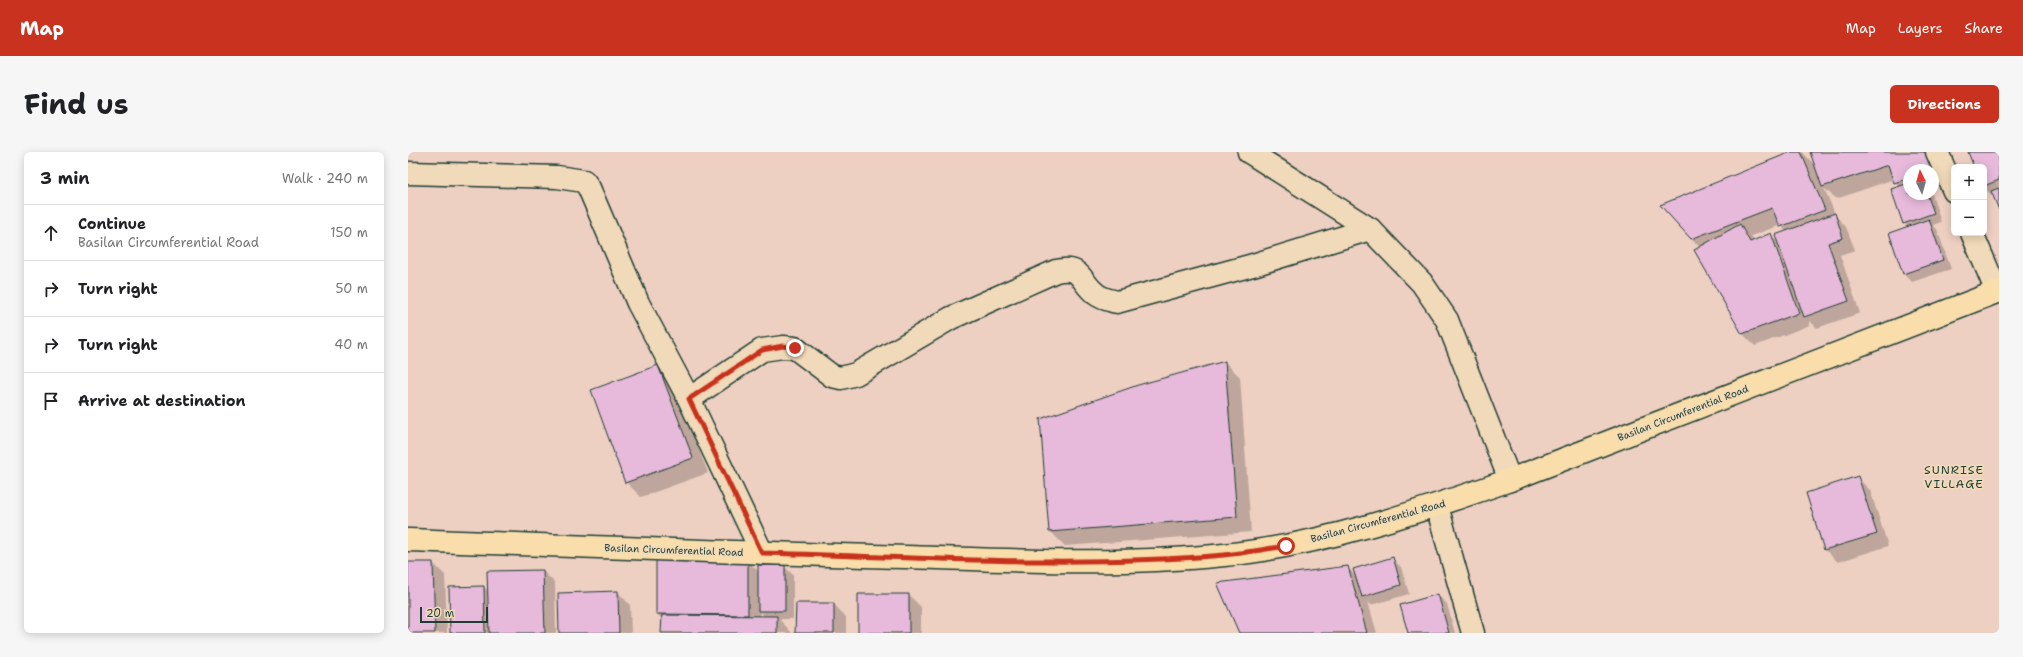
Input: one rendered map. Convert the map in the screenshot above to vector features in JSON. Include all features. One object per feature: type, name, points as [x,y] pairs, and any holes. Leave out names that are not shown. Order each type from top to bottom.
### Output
[{"type":"main road","name":"Basilan Circumferential Road","points":[[408,540],[762,553],[1053,561],[1159,559],[1225,555],[1286,546],[1437,506],[1510,480],[1998,291]]},
{"type":"street","points":[[1249,152],[1370,228],[1422,283],[1447,320],[1510,480]]},
{"type":"street","points":[[1937,152],[1951,184]]},
{"type":"street","points":[[408,173],[557,177],[584,181],[589,188],[638,303],[689,399],[762,553]]},
{"type":"street","points":[[689,399],[762,350],[783,346],[795,348],[832,376],[841,378],[856,374],[951,318],[1056,271],[1068,268],[1073,270],[1096,295],[1117,302],[1253,266],[1370,228]]},
{"type":"street","points":[[1973,236],[1998,291]]},
{"type":"street","points":[[1437,506],[1473,633]]},
{"type":"building","points":[[1791,152],[1801,152],[1825,210],[1780,227],[1772,208],[1691,239],[1660,205]]},
{"type":"building","points":[[1810,152],[1926,152],[1930,164],[1903,164],[1903,180],[1894,183],[1888,165],[1822,187]]},
{"type":"building","points":[[1968,152],[1999,152],[1999,180],[1987,185],[1987,164],[1973,164]]},
{"type":"building","points":[[1903,185],[1903,200],[1929,200],[1934,213],[1903,224],[1891,189]]},
{"type":"building","points":[[1999,188],[1999,210],[1991,191]]},
{"type":"building","points":[[1835,213],[1843,238],[1828,243],[1849,301],[1804,317],[1775,235]]},
{"type":"building","points":[[1929,219],[1943,260],[1903,274],[1889,233]]},
{"type":"building","points":[[1740,224],[1750,242],[1771,233],[1799,313],[1742,334],[1694,250]]},
{"type":"building","points":[[1225,361],[1237,517],[1049,532],[1040,419],[1138,385]]},
{"type":"building","points":[[658,365],[693,458],[625,483],[591,390]]},
{"type":"building","points":[[1858,476],[1877,534],[1824,550],[1806,493]]},
{"type":"building","points":[[1393,557],[1401,585],[1362,597],[1353,569]]},
{"type":"building","points":[[656,559],[748,560],[748,615],[656,614]]},
{"type":"building","points":[[408,562],[433,562],[435,633],[408,633]]},
{"type":"building","points":[[758,565],[785,565],[785,611],[758,611]]},
{"type":"building","points":[[1348,566],[1367,633],[1239,633],[1217,583]]},
{"type":"building","points":[[543,570],[545,633],[489,633],[487,571]]},
{"type":"building","points":[[484,586],[485,633],[450,633],[449,587]]},
{"type":"building","points":[[618,591],[619,633],[559,633],[558,593]]},
{"type":"building","points":[[858,594],[909,594],[909,633],[858,633]]},
{"type":"building","points":[[1438,594],[1449,633],[1408,633],[1400,605]]},
{"type":"building","points":[[796,603],[834,603],[834,633],[795,633]]},
{"type":"building","points":[[662,615],[777,616],[777,633],[661,633]]},
{"type":"district","name":"SUNRISE VILLAGE","points":[[1954,477]]},
{"type":"route","points":[[795,348],[783,346],[762,350],[689,399],[762,553],[1053,561],[1159,559],[1225,555],[1286,546]]}]
